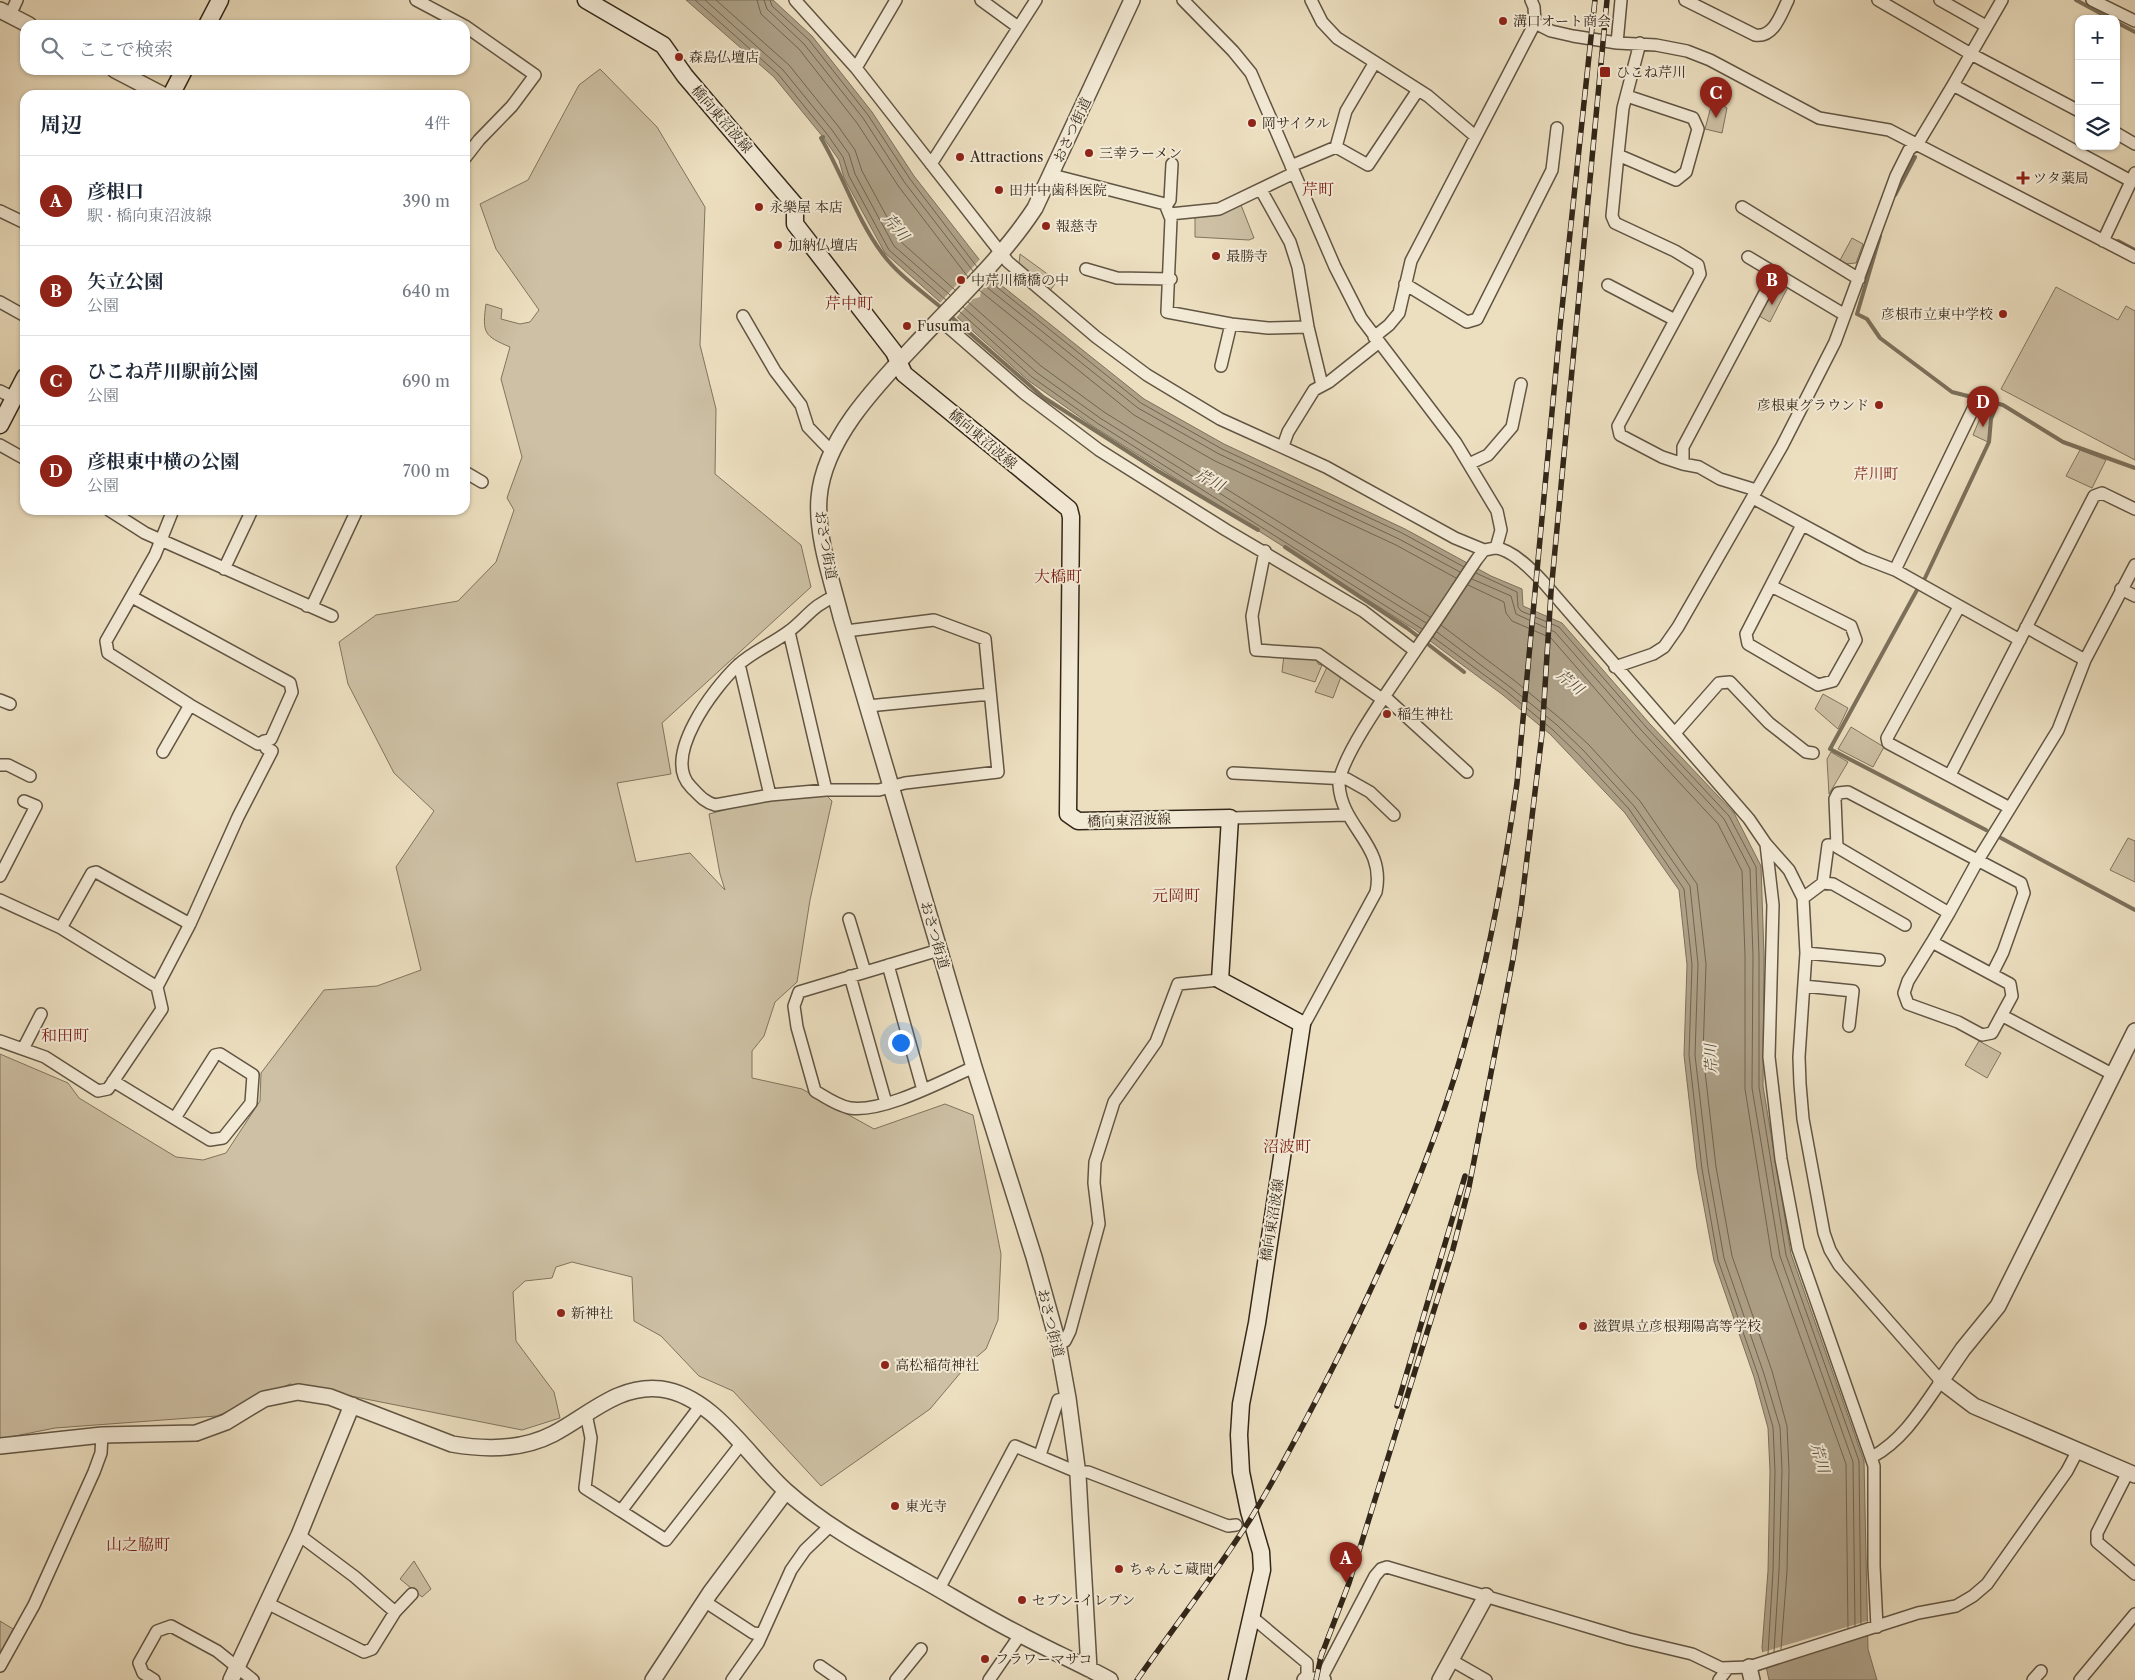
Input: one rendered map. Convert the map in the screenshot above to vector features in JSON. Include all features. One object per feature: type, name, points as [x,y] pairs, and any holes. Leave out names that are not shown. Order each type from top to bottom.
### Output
[{"type":"main road","points":[[210,20],[220,0]]},
{"type":"main road","name":"橋向東沼波線","points":[[586,0],[662,45],[685,76],[795,205],[795,224],[894,352],[904,374],[1071,513],[1068,814],[1078,821],[1230,818]]},
{"type":"main road","points":[[174,90],[181,75]]},
{"type":"main road","points":[[0,425],[7,394],[20,382]]},
{"type":"main road","points":[[1230,818],[1220,980],[1302,1024]]},
{"type":"main road","name":"橋向東沼波線","points":[[1237,1680],[1262,1570],[1261,1552],[1249,1511],[1241,1472],[1239,1435],[1241,1404],[1257,1323],[1302,1024]]},
{"type":"street","points":[[17,0],[5,13],[20,21]]},
{"type":"street","points":[[416,0],[454,20]]},
{"type":"street","points":[[436,10],[442,0]]},
{"type":"street","points":[[795,0],[856,68],[931,164],[998,256],[1147,375],[1220,419],[1283,446],[1366,487],[1455,538],[1485,552],[1518,559],[1538,576],[1615,667],[1749,819],[1766,844],[1788,870],[1803,898],[1806,953],[1799,1056],[1803,1119],[1824,1233],[1830,1250],[1838,1265],[1941,1381],[1974,1406],[2132,1473],[2097,1533],[2097,1542],[2135,1574]]},
{"type":"street","points":[[856,68],[896,0]]},
{"type":"street","points":[[980,0],[1018,27]]},
{"type":"street","points":[[931,164],[1036,0]]},
{"type":"street","name":"おさつ街道","points":[[1089,1669],[1077,1472],[1068,1398],[1058,1343],[1034,1257],[974,1068],[827,565],[819,500],[824,474],[849,424],[898,364],[944,321],[1030,215],[1052,175],[1132,0]]},
{"type":"street","points":[[1183,0],[1233,51],[1251,73],[1292,169],[1361,318],[1469,464],[1500,520],[1501,530],[1383,697],[1349,754],[1339,780],[1340,800],[1347,815],[1372,851],[1379,877],[1376,892],[1306,1021],[1302,1024]]},
{"type":"street","points":[[1311,0],[1322,22],[1330,32],[1418,90],[1475,136]]},
{"type":"street","points":[[1283,446],[1288,432],[1314,390],[1376,340],[1399,313],[1410,261],[1535,22],[1534,7],[1531,0]]},
{"type":"street","points":[[1618,43],[1621,0]]},
{"type":"street","points":[[1685,0],[1755,35],[1762,36],[1772,31],[1788,0]]},
{"type":"street","points":[[1878,0],[1972,54],[2075,109]]},
{"type":"street","points":[[1940,0],[1986,26]]},
{"type":"street","points":[[1615,667],[1653,654],[1664,647],[1678,627],[1755,494],[1811,391],[1835,342],[1896,176],[1909,150],[1920,140],[2002,0]]},
{"type":"street","points":[[2092,0],[2135,21]]},
{"type":"street","points":[[1535,22],[1551,31],[1618,43],[1640,43],[1669,47],[1710,60],[1819,118],[1829,122],[1877,126],[1916,143],[2135,257]]},
{"type":"street","points":[[470,30],[535,75],[512,106],[470,152]]},
{"type":"street","points":[[1640,43],[1628,96],[1623,108],[1612,216],[1615,223],[1675,251],[1698,266],[1700,274],[1618,426],[1620,436],[1662,458],[1699,467],[1720,479],[1755,494],[1802,525],[1864,558],[1895,570],[2020,640]]},
{"type":"street","points":[[1052,175],[1168,210],[1219,209],[1261,190],[1292,169],[1336,147],[1346,111],[1375,62]]},
{"type":"street","points":[[125,75],[153,90]]},
{"type":"street","points":[[1953,85],[2133,177],[2103,241]]},
{"type":"street","points":[[1336,147],[1368,165],[1418,90]]},
{"type":"street","points":[[1618,155],[1676,180],[1686,172],[1698,129],[1693,118],[1628,96]]},
{"type":"street","points":[[1405,284],[1467,322],[1477,319],[1552,170],[1557,128]]},
{"type":"street","points":[[2120,135],[2135,144]]},
{"type":"street","points":[[1172,164],[1168,210],[1170,279],[1168,312],[1231,324],[1268,328],[1308,327]]},
{"type":"street","points":[[1261,190],[1290,242],[1303,287],[1308,327],[1322,385]]},
{"type":"street","points":[[1742,207],[1859,279]]},
{"type":"street","points":[[0,211],[20,221]]},
{"type":"street","points":[[1748,257],[1845,314]]},
{"type":"street","points":[[1086,269],[1117,278],[1170,279]]},
{"type":"street","points":[[1683,464],[1683,447],[1776,272]]},
{"type":"street","points":[[1608,285],[1675,320]]},
{"type":"street","points":[[0,302],[20,313]]},
{"type":"street","points":[[743,316],[775,371],[802,405],[808,427],[833,453]]},
{"type":"street","points":[[944,321],[1025,394],[1099,450],[1226,530],[1265,551],[1363,611],[1418,647]]},
{"type":"street","points":[[1221,366],[1231,324]]},
{"type":"street","points":[[1469,464],[1488,455],[1512,427],[1521,384]]},
{"type":"street","points":[[1895,570],[1973,410]]},
{"type":"street","points":[[0,444],[20,456]]},
{"type":"street","points":[[470,475],[482,482]]},
{"type":"street","points":[[1950,775],[2094,496],[2102,493],[2135,509]]},
{"type":"street","points":[[117,515],[160,540],[332,616]]},
{"type":"street","points":[[132,597],[290,683],[292,692],[271,738],[258,744],[190,705],[108,653],[106,641],[132,597],[171,515]]},
{"type":"street","points":[[224,569],[250,515]]},
{"type":"street","points":[[307,606],[312,604],[355,515]]},
{"type":"street","points":[[1771,586],[1851,626],[1856,640],[1833,680],[1818,685],[1748,644],[1746,634],[1802,525]]},
{"type":"street","points":[[1265,551],[1252,616],[1256,650],[1318,654],[1383,697],[1467,772]]},
{"type":"street","points":[[1932,942],[2010,984],[2012,996],[2003,1016],[1992,1033],[1982,1035],[1958,1022],[1908,1004],[1904,993],[1908,982],[1978,860],[2058,730],[2085,660],[2135,565]]},
{"type":"street","points":[[2121,589],[2135,596]]},
{"type":"street","points":[[836,596],[819,603],[789,632],[739,664],[707,702],[688,737],[682,757],[682,769],[687,783],[706,803],[715,805],[770,795],[826,790],[879,790],[891,785],[998,772],[985,638],[934,620],[846,631]]},
{"type":"street","points":[[1959,607],[1887,738],[1888,743],[2010,808]]},
{"type":"street","points":[[2026,627],[2085,660]]},
{"type":"street","points":[[789,632],[826,790]]},
{"type":"street","points":[[739,664],[770,795]]},
{"type":"street","points":[[1675,733],[1719,682],[1730,682],[1769,723],[1806,752],[1813,753]]},
{"type":"street","points":[[868,706],[990,694]]},
{"type":"street","points":[[163,752],[190,705]]},
{"type":"street","points":[[0,1041],[46,1057],[98,1091],[108,1089],[162,1009],[157,987],[190,924],[238,817],[272,751],[266,748],[264,741]]},
{"type":"street","points":[[0,765],[8,765],[30,776]]},
{"type":"street","points":[[1233,773],[1347,779],[1357,783],[1394,815]]},
{"type":"street","points":[[1949,913],[1838,847],[1835,799],[1838,793],[1843,791],[2021,883],[2024,893],[2004,952],[1992,974]]},
{"type":"street","points":[[0,876],[36,806],[24,801]]},
{"type":"street","points":[[1230,818],[1347,815]]},
{"type":"street","points":[[1766,844],[1773,905],[1769,1058],[1773,1103],[1790,1217],[1801,1258],[1872,1457],[1874,1484],[1873,1629]]},
{"type":"street","points":[[1803,898],[1823,882],[1828,845],[1837,844]]},
{"type":"street","points":[[61,928],[92,873],[96,872],[190,924]]},
{"type":"street","points":[[1823,882],[1833,884],[1905,926]]},
{"type":"street","points":[[0,900],[61,928],[157,987]]},
{"type":"street","points":[[849,919],[865,972]]},
{"type":"street","points":[[939,950],[800,992],[794,1006],[802,1046],[815,1091],[849,1108],[870,1109],[923,1090],[974,1068]]},
{"type":"street","points":[[1806,953],[1879,960]]},
{"type":"street","points":[[888,965],[923,1090]]},
{"type":"street","points":[[850,976],[886,1103]]},
{"type":"street","points":[[1058,1343],[1065,1341],[1070,1331],[1099,1224],[1094,1182],[1095,1162],[1114,1102],[1156,1042],[1178,984],[1220,980]]},
{"type":"street","points":[[1804,986],[1853,991],[1849,1026]]},
{"type":"street","points":[[23,1049],[41,1014]]},
{"type":"street","points":[[2003,1016],[2112,1074]]},
{"type":"street","points":[[1872,1457],[1884,1450],[1908,1429],[1941,1381],[1998,1306],[2135,1031]]},
{"type":"street","points":[[113,1081],[210,1140],[223,1138],[251,1104],[253,1075],[220,1054],[215,1055],[175,1118]]},
{"type":"street","points":[[0,1446],[102,1435],[196,1433],[226,1422],[264,1399],[298,1392],[318,1394],[352,1405],[423,1435],[452,1444],[470,1447],[506,1447],[534,1441],[553,1434],[609,1399],[644,1389],[673,1391],[701,1405],[786,1491],[830,1526],[1020,1635],[1110,1680]]},
{"type":"street","points":[[1040,1455],[1058,1400],[1068,1398]]},
{"type":"street","points":[[234,1674],[298,1535],[352,1405]]},
{"type":"street","points":[[621,1511],[701,1405]]},
{"type":"street","points":[[586,1414],[591,1438],[585,1488],[666,1540],[741,1444]]},
{"type":"street","points":[[0,1666],[34,1605],[94,1472],[102,1453],[102,1435]]},
{"type":"street","points":[[939,1589],[1015,1446],[1077,1472],[1088,1472],[1228,1526],[1236,1525]]},
{"type":"street","points":[[1314,1679],[1375,1576],[1381,1569],[1387,1567],[1629,1639],[1692,1654],[1713,1665],[1754,1670],[1918,1613],[1956,1606],[1973,1596],[1987,1584],[2067,1471],[2078,1450]]},
{"type":"street","points":[[653,1680],[704,1601],[749,1538],[786,1491]]},
{"type":"street","points":[[732,1680],[758,1643],[790,1570],[805,1550],[830,1526]]},
{"type":"street","points":[[298,1535],[355,1577],[395,1612]]},
{"type":"street","points":[[267,1603],[364,1652],[372,1649],[395,1612],[412,1594]]},
{"type":"street","points":[[1440,1680],[1486,1596]]},
{"type":"street","points":[[704,1601],[747,1629],[762,1634]]},
{"type":"street","points":[[1252,1617],[1307,1663],[1314,1679]]},
{"type":"street","points":[[2080,1680],[2134,1617]]},
{"type":"street","points":[[154,1680],[143,1673],[139,1663],[157,1631],[171,1626],[217,1651],[234,1674],[253,1680]]},
{"type":"street","points":[[990,1680],[1020,1635]]},
{"type":"street","points":[[896,1680],[921,1649]]},
{"type":"street","points":[[1451,1660],[1486,1680]]},
{"type":"street","points":[[820,1666],[840,1680]]},
{"type":"street","points":[[1719,1680],[1728,1668]]},
{"type":"shaded area","points":[[600,69],[657,127],[705,207],[700,345],[716,409],[715,474],[801,545],[811,587],[662,723],[671,774],[617,783],[636,862],[690,853],[725,890],[720,874],[709,814],[770,798],[826,795],[832,801],[810,900],[797,982],[775,1002],[764,1036],[752,1051],[752,1078],[802,1089],[874,1129],[945,1104],[973,1115],[1001,1254],[998,1320],[986,1349],[967,1365],[930,1409],[821,1486],[733,1391],[699,1376],[661,1336],[634,1321],[632,1277],[572,1262],[556,1267],[552,1278],[525,1281],[513,1292],[516,1341],[554,1392],[560,1418],[522,1430],[290,1384],[217,1416],[55,1428],[0,1439],[0,1054],[68,1083],[79,1098],[176,1157],[203,1160],[226,1153],[260,1101],[261,1073],[324,990],[377,986],[421,970],[396,867],[434,811],[394,773],[348,684],[339,642],[376,615],[458,601],[496,562],[514,510],[507,498],[522,457],[501,379],[510,347],[495,340],[487,332],[484,321],[486,304],[502,309],[501,319],[520,324],[530,322],[539,310],[496,249],[480,204],[528,180],[579,85]]},
{"type":"shaded area","points":[[1713,99],[1727,108],[1722,133],[1705,129]]},
{"type":"shaded area","points":[[1241,205],[1254,238],[1249,240],[1195,237],[1195,215]]},
{"type":"shaded area","points":[[1852,238],[1863,244],[1856,263],[1845,264],[1839,262]]},
{"type":"shaded area","points":[[1020,254],[1057,281],[1049,292],[1019,264]]},
{"type":"shaded area","points":[[1780,280],[1789,285],[1770,322],[1759,316]]},
{"type":"shaded area","points":[[2056,287],[2118,320],[2126,306],[2135,311],[2135,460],[2001,389]]},
{"type":"shaded area","points":[[1986,404],[1995,406],[1990,419],[1988,442],[1973,435]]},
{"type":"shaded area","points":[[2080,450],[2106,460],[2092,488],[2066,476]]},
{"type":"shaded area","points":[[1284,655],[1318,657],[1318,664],[1322,665],[1315,682],[1282,672]]},
{"type":"shaded area","points":[[1328,665],[1342,674],[1333,698],[1315,692]]},
{"type":"shaded area","points":[[1823,694],[1848,708],[1838,729],[1815,709]]},
{"type":"shaded area","points":[[1851,727],[1884,747],[1873,767],[1838,749]]},
{"type":"shaded area","points":[[1831,752],[1848,762],[1829,794],[1827,759]]},
{"type":"shaded area","points":[[2128,838],[2135,841],[2135,882],[2110,870]]},
{"type":"shaded area","points":[[1979,1041],[2001,1053],[1987,1078],[1965,1065]]},
{"type":"shaded area","points":[[414,1561],[431,1589],[422,1597],[400,1579]]},
{"type":"shaded area","points":[[0,1621],[18,1632],[0,1661]]},
{"type":"water","name":"芹川","points":[[686,0],[773,0],[812,36],[872,112],[914,176],[996,281],[1144,399],[1224,444],[1405,529],[1491,576],[1522,589],[1523,606],[1562,623],[1650,724],[1734,813],[1761,866],[1764,956],[1763,1086],[1791,1254],[1864,1461],[1868,1649],[1877,1680],[1769,1680],[1762,1648],[1768,1571],[1770,1471],[1768,1428],[1754,1377],[1714,1261],[1697,1169],[1684,1055],[1687,965],[1679,890],[1625,813],[1550,734],[1503,695],[1414,629],[1094,427],[1029,381],[885,253],[844,178],[839,160],[823,137],[774,77]]},
{"type":"pier","points":[[980,259],[995,276],[981,291],[980,297],[973,299],[956,318],[939,304],[957,284],[959,278],[965,276]]},
{"type":"pier","points":[[1867,1621],[1869,1634],[1763,1666],[1760,1653]]},
{"type":"waterway","points":[[2076,0],[2104,15]]},
{"type":"waterway","points":[[2120,24],[2135,32]]},
{"type":"waterway","points":[[823,137],[821,138],[857,211],[882,253],[903,276],[944,310]]},
{"type":"waterway","points":[[1895,195],[1915,157]]},
{"type":"waterway","points":[[1880,236],[1857,314],[1867,319],[1880,338],[1952,392],[2003,405],[2063,442],[2135,468]]},
{"type":"waterway","points":[[2118,241],[2135,250]]},
{"type":"waterway","points":[[949,315],[1043,397],[1158,471],[1258,530]]},
{"type":"waterway","points":[[1925,578],[1989,442],[1991,419],[1997,404]]},
{"type":"waterway","points":[[1285,547],[1407,628],[1464,672]]},
{"type":"waterway","points":[[1917,590],[1830,749],[1986,830]]},
{"type":"waterway","points":[[2001,838],[2135,910]]},
{"type":"railway","points":[[1137,1680],[1238,1539],[1280,1468],[1325,1383],[1368,1295],[1409,1204],[1444,1110],[1472,1016],[1498,900],[1517,783],[1560,327],[1595,0]]},
{"type":"railway","points":[[1320,1659],[1349,1583],[1453,1249],[1469,1187],[1513,959],[1542,734],[1551,592],[1607,0]]},
{"type":"railway","points":[[1397,1406],[1465,1176]]},
{"type":"railway","points":[[1316,1680],[1322,1652]]},
{"type":"place","name":"溝口オート商会","points":[[1503,21]]},
{"type":"place","name":"森島仏壇店","points":[[679,57]]},
{"type":"place","name":"ひこね芹川","points":[[1605,72]]},
{"type":"place","name":"ひこね芹川駅前公園","points":[[1716,118]]},
{"type":"place","name":"岡サイクル","points":[[1252,123]]},
{"type":"place","name":"三幸ラーメン","points":[[1089,153]]},
{"type":"place","name":"Attractions","points":[[960,157]]},
{"type":"place","name":"ツタ薬局","points":[[2023,178]]},
{"type":"place","name":"田井中歯科医院","points":[[999,190]]},
{"type":"place","name":"永樂屋 本店","points":[[759,207]]},
{"type":"place","name":"報慈寺","points":[[1046,226]]},
{"type":"place","name":"加納仏壇店","points":[[778,245]]},
{"type":"place","name":"最勝寺","points":[[1216,256]]},
{"type":"place","name":"中芹川橋橋の中","points":[[961,280]]},
{"type":"place","name":"矢立公園","points":[[1772,305]]},
{"type":"place","name":"彦根市立東中学校","points":[[2003,314]]},
{"type":"place","name":"Fusuma","points":[[907,326]]},
{"type":"place","name":"彦根東グラウンド","points":[[1879,405]]},
{"type":"place","name":"彦根東中横の公園","points":[[1983,427]]},
{"type":"place","name":"稲生神社","points":[[1387,714]]},
{"type":"place","name":"新神社","points":[[561,1313]]},
{"type":"place","name":"滋賀県立彦根翔陽高等学校","points":[[1583,1326]]},
{"type":"place","name":"高松稲荷神社","points":[[885,1365]]},
{"type":"place","name":"東光寺","points":[[895,1506]]},
{"type":"place","name":"ちゃんこ蔵間","points":[[1119,1569]]},
{"type":"place","name":"彦根口","points":[[1346,1583]]},
{"type":"place","name":"セブン-イレブン","points":[[1022,1600]]},
{"type":"place","name":"フラワーマサコ","points":[[985,1659]]},
{"type":"district","name":"芹町","points":[[1318,189]]},
{"type":"district","name":"芹中町","points":[[849,303]]},
{"type":"district","name":"芹川町","points":[[1876,474]]},
{"type":"district","name":"大橋町","points":[[1058,576]]},
{"type":"district","name":"元岡町","points":[[1176,895]]},
{"type":"district","name":"和田町","points":[[65,1035]]},
{"type":"district","name":"沼波町","points":[[1287,1146]]},
{"type":"district","name":"山之脇町","points":[[138,1544]]}]
